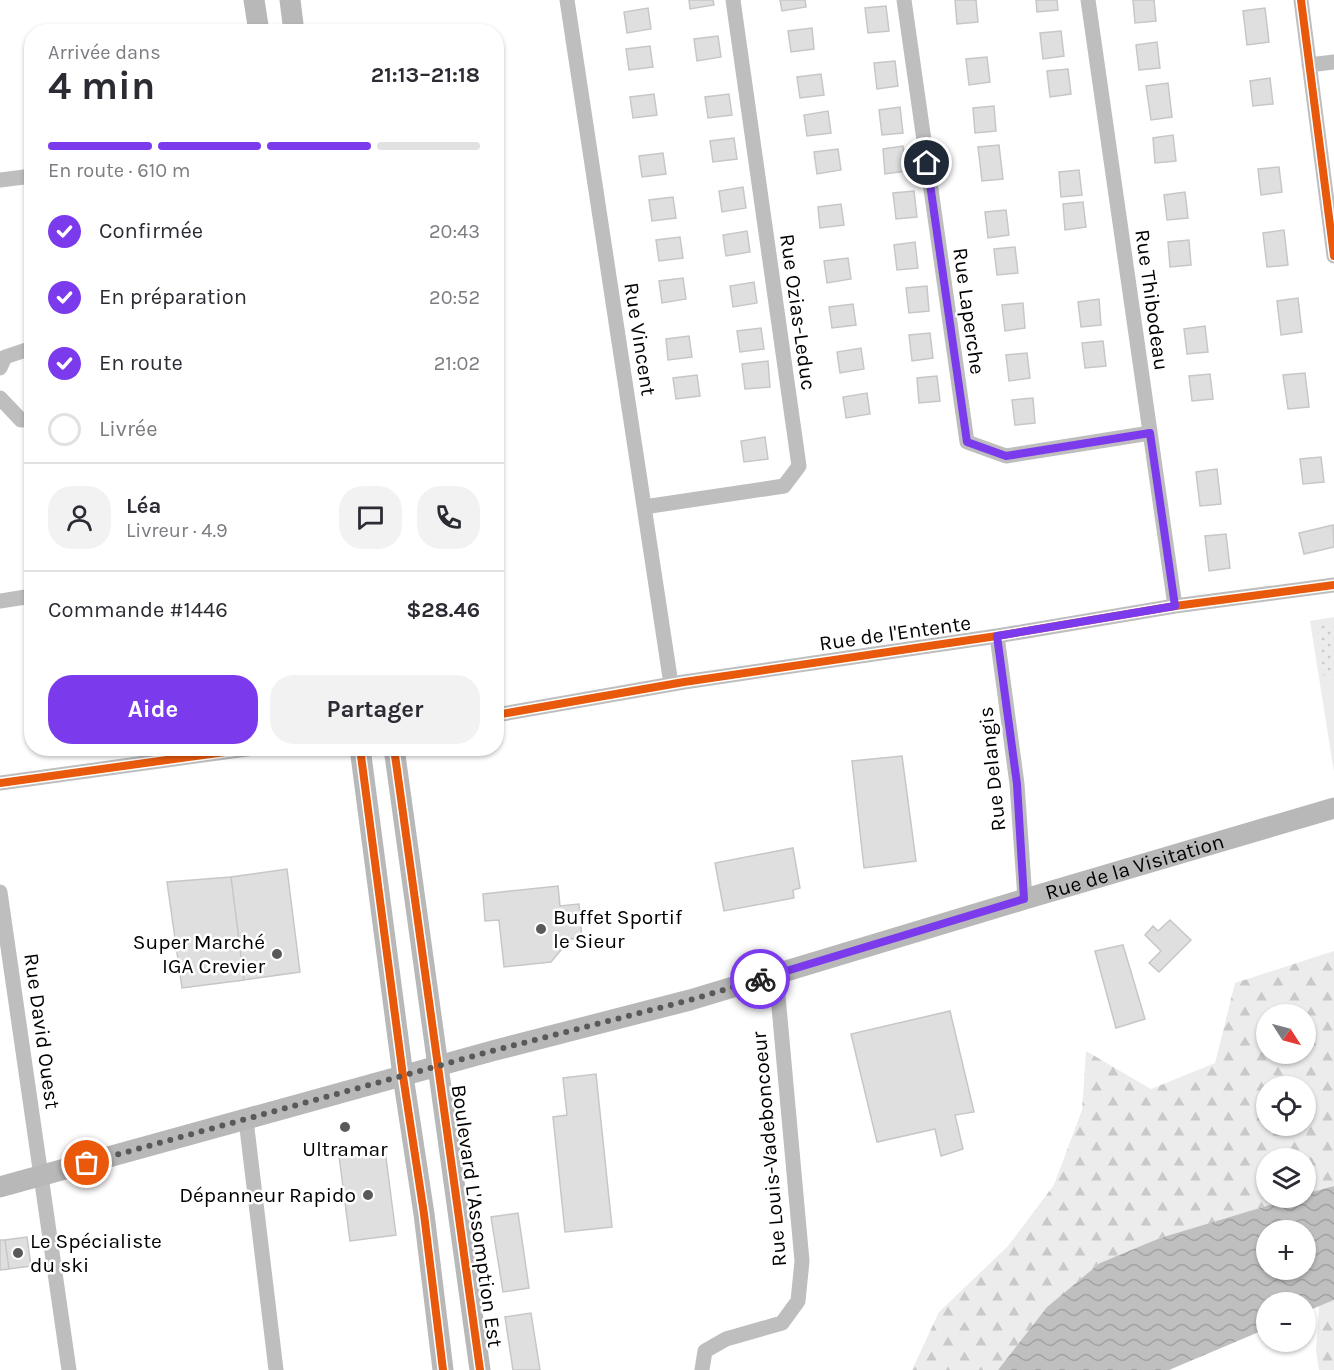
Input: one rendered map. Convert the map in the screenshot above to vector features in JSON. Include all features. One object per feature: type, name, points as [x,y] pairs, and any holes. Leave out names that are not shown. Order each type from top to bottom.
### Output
[{"type":"main road","points":[[254,0],[258,24]]},
{"type":"main road","points":[[290,0],[293,24]]},
{"type":"main road","points":[[361,756],[443,1370]]},
{"type":"main road","name":"Boulevard L'Assomption Est","points":[[395,756],[480,1370]]},
{"type":"main road","name":"Rue de la Visitation","points":[[0,1187],[438,1066],[690,1000],[1334,808]]},
{"type":"main road","points":[[423,1208],[457,1202]]},
{"type":"street","name":"Rue Vincent","points":[[567,0],[671,684]]},
{"type":"street","name":"Rue Ozias-Leduc","points":[[644,507],[784,486],[799,466],[733,0]]},
{"type":"street","name":"Rue Laperche","points":[[904,0],[967,442],[1006,456],[1150,433]]},
{"type":"street","name":"Rue Thibodeau","points":[[1088,0],[1175,606]]},
{"type":"street","points":[[1300,0],[1334,256]]},
{"type":"street","points":[[1309,64],[1334,62]]},
{"type":"street","points":[[0,180],[24,177]]},
{"type":"street","points":[[0,368],[5,357],[24,351]]},
{"type":"street","points":[[0,398],[21,420],[24,420]]},
{"type":"street","name":"Rue de l'Entente","points":[[504,714],[671,684],[997,636],[1175,606],[1334,585]]},
{"type":"street","points":[[0,601],[24,597]]},
{"type":"street","name":"Rue Delangis","points":[[997,636],[1017,784],[1024,899]]},
{"type":"street","points":[[0,783],[165,756]]},
{"type":"street","name":"Rue David Ouest","points":[[0,892],[69,1370]]},
{"type":"street","name":"Rue Louis-Vadeboncoeur","points":[[702,1370],[705,1351],[726,1339],[782,1323],[798,1301],[802,1261],[776,974]]},
{"type":"street","points":[[246,1120],[276,1370]]},
{"type":"green space","points":[[1334,617],[1334,772],[1310,621]]},
{"type":"green space","points":[[1334,624],[1334,675],[1324,677],[1317,626]]},
{"type":"green space","points":[[1334,951],[1334,1186],[1316,1191],[1316,1148],[1256,1148],[1256,1208],[1260,1208],[1160,1238],[1100,1263],[1047,1307],[998,1370],[912,1370],[939,1312],[1008,1246],[1054,1185],[1082,1110],[1086,1051],[1151,1089],[1215,1063],[1235,983]]},
{"type":"green space","points":[[1334,1300],[1334,1370],[1319,1370],[1316,1351],[1319,1306]]},
{"type":"water","points":[[1334,1186],[1334,1300],[1316,1307],[1316,1292],[1256,1292],[1256,1333],[1169,1370],[998,1370],[1047,1307],[1100,1263],[1160,1238],[1260,1208],[1316,1208],[1316,1191]]},
{"type":"building","points":[[689,0],[713,0],[714,5],[690,9]]},
{"type":"building","points":[[780,0],[805,0],[806,7],[782,11]]},
{"type":"building","points":[[955,0],[976,0],[978,22],[957,24]]},
{"type":"building","points":[[1036,0],[1057,0],[1058,10],[1037,12]]},
{"type":"building","points":[[1133,0],[1154,0],[1156,21],[1135,23]]},
{"type":"building","points":[[886,6],[889,31],[868,33],[865,8]]},
{"type":"building","points":[[648,8],[651,29],[627,33],[624,12]]},
{"type":"building","points":[[1265,8],[1269,42],[1247,45],[1243,11]]},
{"type":"building","points":[[812,28],[814,49],[791,52],[788,31]]},
{"type":"building","points":[[1061,31],[1064,56],[1043,59],[1040,33]]},
{"type":"building","points":[[718,36],[721,57],[697,61],[694,39]]},
{"type":"building","points":[[1157,42],[1160,68],[1139,70],[1136,45]]},
{"type":"building","points":[[650,46],[653,67],[629,70],[626,49]]},
{"type":"building","points":[[987,57],[990,82],[969,85],[966,59]]},
{"type":"building","points":[[895,61],[898,86],[877,89],[874,63]]},
{"type":"building","points":[[1068,69],[1071,94],[1050,97],[1047,71]]},
{"type":"building","points":[[821,74],[824,95],[800,98],[797,77]]},
{"type":"building","points":[[1270,78],[1273,104],[1253,106],[1250,81]]},
{"type":"building","points":[[1168,83],[1172,117],[1151,120],[1146,86]]},
{"type":"building","points":[[654,94],[657,115],[633,118],[630,97]]},
{"type":"building","points":[[729,94],[732,115],[708,118],[705,97]]},
{"type":"building","points":[[994,106],[996,131],[975,133],[973,108]]},
{"type":"building","points":[[900,107],[903,133],[882,135],[879,110]]},
{"type":"building","points":[[828,111],[831,133],[807,136],[804,115]]},
{"type":"building","points":[[1173,135],[1176,161],[1155,163],[1153,138]]},
{"type":"building","points":[[734,138],[737,159],[713,162],[710,141]]},
{"type":"building","points":[[999,145],[1003,179],[982,181],[978,147]]},
{"type":"building","points":[[903,146],[906,171],[885,174],[883,149]]},
{"type":"building","points":[[838,149],[841,170],[817,174],[814,152]]},
{"type":"building","points":[[663,153],[666,174],[642,177],[639,156]]},
{"type":"building","points":[[1279,167],[1282,192],[1261,195],[1258,169]]},
{"type":"building","points":[[1079,170],[1082,195],[1061,197],[1059,172]]},
{"type":"building","points":[[743,187],[746,208],[722,212],[719,191]]},
{"type":"building","points":[[914,191],[917,217],[896,219],[893,193]]},
{"type":"building","points":[[1185,192],[1188,218],[1167,220],[1164,195]]},
{"type":"building","points":[[673,197],[676,218],[652,221],[649,200]]},
{"type":"building","points":[[1083,202],[1086,227],[1065,230],[1063,204]]},
{"type":"building","points":[[841,204],[844,225],[820,228],[818,207]]},
{"type":"building","points":[[1006,210],[1009,235],[988,238],[985,212]]},
{"type":"building","points":[[1284,230],[1288,265],[1267,267],[1263,233]]},
{"type":"building","points":[[747,231],[750,252],[726,256],[723,235]]},
{"type":"building","points":[[680,237],[683,258],[659,261],[656,240]]},
{"type":"building","points":[[1189,240],[1191,265],[1170,267],[1168,242]]},
{"type":"building","points":[[915,242],[918,268],[897,270],[894,245]]},
{"type":"building","points":[[1015,247],[1018,273],[997,275],[994,249]]},
{"type":"building","points":[[848,258],[851,279],[827,283],[824,261]]},
{"type":"building","points":[[683,278],[686,299],[662,303],[659,281]]},
{"type":"building","points":[[754,282],[757,303],[733,307],[730,286]]},
{"type":"building","points":[[927,286],[929,311],[909,313],[906,288]]},
{"type":"building","points":[[1298,298],[1302,332],[1281,335],[1277,301]]},
{"type":"building","points":[[1099,299],[1101,325],[1081,327],[1078,302]]},
{"type":"building","points":[[1023,303],[1025,328],[1005,331],[1002,305]]},
{"type":"building","points":[[853,304],[856,325],[832,328],[829,307]]},
{"type":"building","points":[[1205,326],[1208,352],[1187,354],[1184,329]]},
{"type":"building","points":[[761,328],[764,349],[740,352],[737,331]]},
{"type":"building","points":[[930,333],[933,358],[912,361],[909,335]]},
{"type":"building","points":[[689,336],[692,357],[668,360],[666,339]]},
{"type":"building","points":[[1103,341],[1106,366],[1085,368],[1082,343]]},
{"type":"building","points":[[861,348],[864,369],[840,373],[837,352]]},
{"type":"building","points":[[1027,353],[1030,378],[1009,381],[1006,355]]},
{"type":"building","points":[[768,361],[770,387],[745,389],[742,364]]},
{"type":"building","points":[[1305,373],[1309,407],[1288,409],[1283,375]]},
{"type":"building","points":[[1210,374],[1213,399],[1192,401],[1189,376]]},
{"type":"building","points":[[697,375],[700,396],[676,399],[673,378]]},
{"type":"building","points":[[937,376],[940,401],[919,403],[917,378]]},
{"type":"building","points":[[867,393],[870,414],[846,418],[843,397]]},
{"type":"building","points":[[1033,398],[1035,423],[1015,425],[1012,400]]},
{"type":"building","points":[[765,437],[768,459],[744,462],[741,441]]},
{"type":"building","points":[[1321,457],[1324,482],[1303,484],[1300,459]]},
{"type":"building","points":[[1217,469],[1221,504],[1200,506],[1196,472]]},
{"type":"building","points":[[1333,525],[1334,547],[1304,554],[1299,533]]},
{"type":"building","points":[[1226,534],[1230,568],[1209,571],[1205,536]]},
{"type":"building","points":[[902,756],[916,861],[864,868],[852,761]]},
{"type":"building","points":[[793,848],[800,888],[793,890],[794,898],[724,911],[715,863]]},
{"type":"building","points":[[287,869],[300,972],[244,980],[231,877]]},
{"type":"building","points":[[231,877],[244,980],[182,988],[167,882]]},
{"type":"building","name":"Buffet Sportif le Sieur","points":[[558,886],[560,906],[579,904],[582,938],[570,939],[551,962],[504,967],[499,920],[485,921],[483,894]]},
{"type":"building","points":[[1170,920],[1191,940],[1159,972],[1149,963],[1161,951],[1145,935],[1153,926],[1158,931]]},
{"type":"building","points":[[1123,945],[1145,1019],[1116,1028],[1095,951]]},
{"type":"building","points":[[950,1011],[974,1112],[955,1115],[963,1149],[941,1156],[935,1129],[877,1142],[851,1034]]},
{"type":"building","points":[[596,1074],[612,1227],[565,1232],[553,1117],[567,1115],[563,1078]]},
{"type":"building","name":"Dépanneur Rapido","points":[[385,1150],[396,1235],[350,1241],[339,1156]]},
{"type":"building","points":[[518,1213],[529,1288],[503,1292],[491,1217]]},
{"type":"building","name":"Le Spécialiste du ski","points":[[27,1237],[31,1266],[9,1269],[5,1240]]},
{"type":"building","points":[[0,1240],[5,1240],[9,1269],[0,1270]]},
{"type":"building","points":[[531,1313],[540,1370],[513,1370],[505,1317]]},
{"type":"cycle path","points":[[1301,0],[1334,256]]},
{"type":"cycle path","points":[[504,714],[684,682],[997,636],[1175,606],[1334,585]]},
{"type":"cycle path","points":[[0,783],[196,756]]},
{"type":"cycle path","points":[[361,756],[403,1076],[424,1214],[443,1370]]},
{"type":"cycle path","points":[[395,756],[480,1370]]},
{"type":"way so far","points":[[87,1163],[760,979]]},
{"type":"place","name":"Buffet Sportif le Sieur","points":[[541,929]]},
{"type":"place","name":"Super Marché IGA Crevier","points":[[277,954]]},
{"type":"place","name":"Ultramar","points":[[345,1127]]},
{"type":"place","name":"Dépanneur Rapido","points":[[368,1195]]},
{"type":"place","name":"Le Spécialiste du ski","points":[[18,1253]]},
{"type":"route","points":[[760,979],[1024,899],[1017,784],[997,636],[1175,606],[1150,433],[1006,456],[967,442],[927,163]]}]
